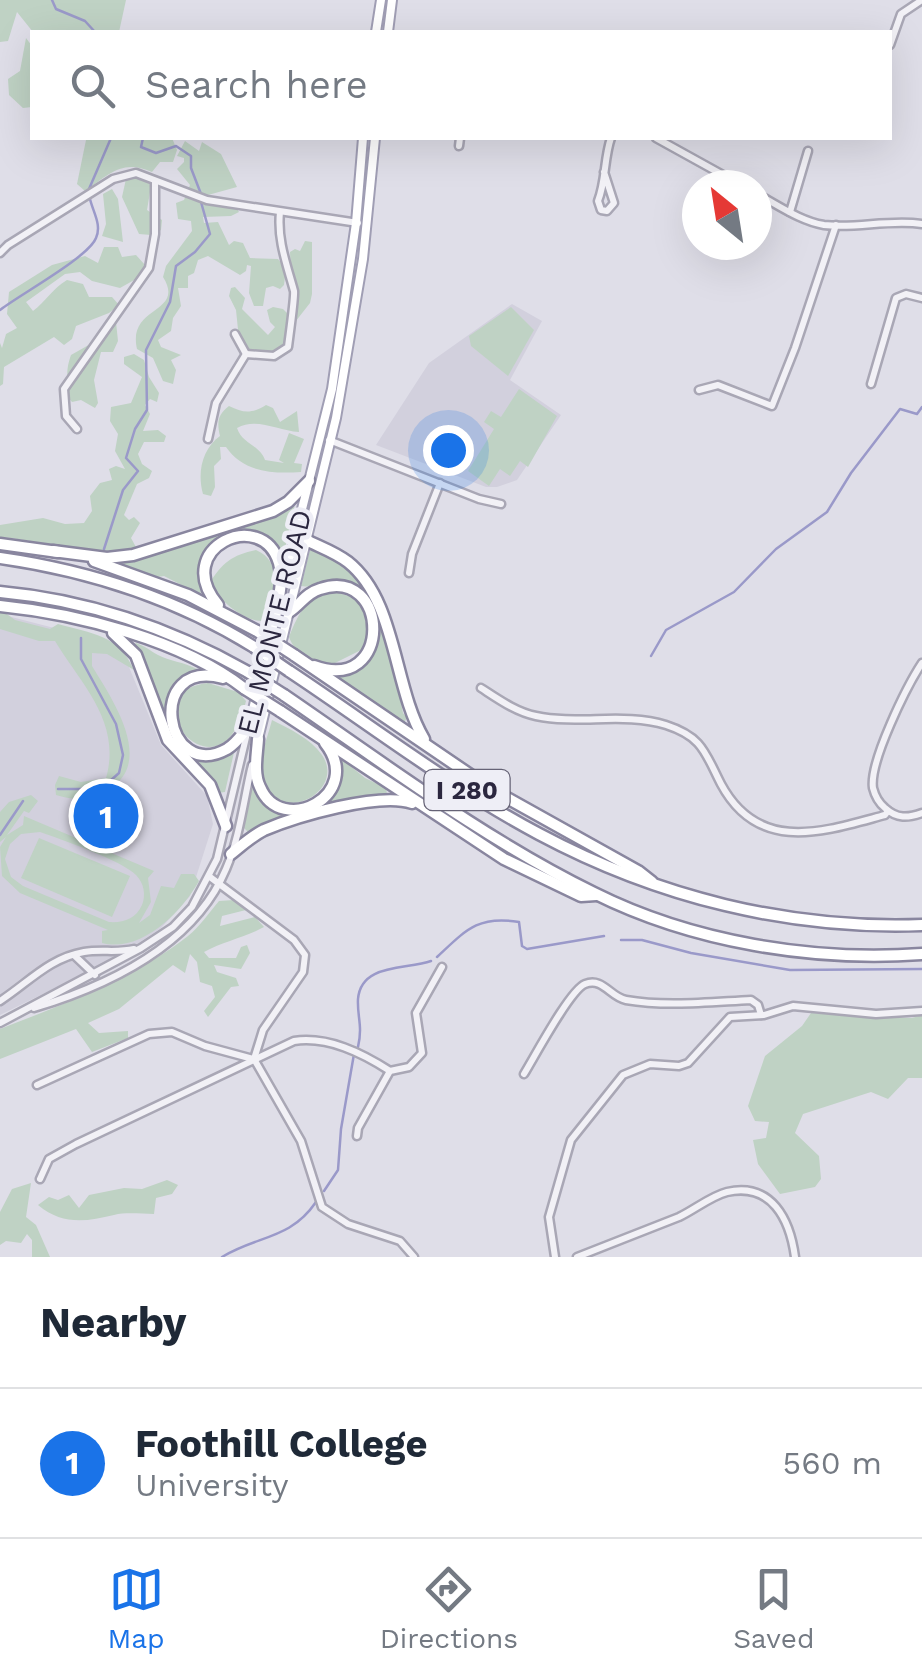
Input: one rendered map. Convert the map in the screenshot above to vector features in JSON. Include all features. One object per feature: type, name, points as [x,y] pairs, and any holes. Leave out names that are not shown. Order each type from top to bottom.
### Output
[{"type":"highway","points":[[0,544],[107,558],[144,552],[273,511],[308,481]]},
{"type":"highway","points":[[226,612],[208,592],[205,563],[218,544],[231,537],[245,536],[269,546],[279,562],[281,582],[276,618]]},
{"type":"highway","points":[[306,540],[346,560],[371,589],[383,617],[408,707],[426,745]]},
{"type":"highway","points":[[53,551],[125,570],[226,612],[524,809],[638,870],[656,886]]},
{"type":"highway","name":"I 280","points":[[0,558],[74,570],[147,593],[204,618],[254,647],[505,815],[572,851],[656,886],[788,918],[864,925],[922,925]]},
{"type":"highway","points":[[289,612],[312,592],[335,586],[360,596],[369,606],[375,624],[369,650],[359,662],[346,668],[325,670],[294,655]]},
{"type":"highway","name":"I 280","points":[[0,592],[66,601],[136,620],[192,642],[284,695],[530,860],[597,895],[650,916],[752,943],[830,953],[922,954]]},
{"type":"highway","points":[[0,606],[47,612],[133,634],[231,678],[425,808],[536,876],[580,896],[597,895]]},
{"type":"highway","points":[[94,625],[119,637],[136,655],[168,740],[210,785],[226,826]]},
{"type":"highway","points":[[245,689],[216,676],[194,678],[177,692],[170,717],[179,741],[189,749],[208,754],[230,748],[249,726]]},
{"type":"highway","points":[[258,739],[256,774],[264,794],[283,808],[306,809],[327,795],[335,780],[336,766],[326,744],[300,724]]},
{"type":"highway","points":[[232,854],[264,830],[371,800],[393,798],[425,808]]},
{"type":"main road","points":[[376,30],[381,0]]},
{"type":"main road","points":[[388,30],[392,0]]},
{"type":"main road","name":"EL MONTE ROAD","points":[[249,726],[332,389],[356,223],[362,140]]},
{"type":"main road","name":"EL MONTE ROAD","points":[[258,739],[331,440],[363,258],[375,140]]},
{"type":"street","points":[[892,39],[901,14],[922,0]]},
{"type":"street","points":[[604,172],[614,203],[607,211],[598,205],[604,172],[611,140]]},
{"type":"street","points":[[660,140],[714,170]]},
{"type":"street","points":[[790,212],[808,150]]},
{"type":"street","points":[[0,253],[114,179],[136,173],[207,200],[368,223]]},
{"type":"street","points":[[77,429],[66,416],[64,389],[149,268],[155,182]]},
{"type":"street","points":[[772,202],[815,223],[922,224]]},
{"type":"street","points":[[246,354],[274,356],[290,342],[288,328],[294,296],[278,232],[280,212]]},
{"type":"street","points":[[699,390],[718,386],[772,406],[836,225]]},
{"type":"street","points":[[871,384],[896,298],[906,294],[922,298]]},
{"type":"street","points":[[235,334],[246,354]]},
{"type":"street","points":[[208,439],[216,404],[246,354]]},
{"type":"street","points":[[319,437],[500,504]]},
{"type":"street","points":[[408,573],[440,483]]},
{"type":"street","points":[[922,663],[894,715],[874,770],[874,790],[888,811],[900,818],[922,814]]},
{"type":"street","points":[[481,688],[532,715],[651,721],[682,732],[705,750],[723,787],[740,808],[761,823],[782,831],[812,834],[888,811]]},
{"type":"street","name":"EL MONTE ROAD","points":[[28,1010],[158,938],[192,907],[210,877],[249,726]]},
{"type":"street","name":"EL MONTE ROAD","points":[[0,1023],[99,982],[159,950],[200,914],[232,854],[258,739]]},
{"type":"street","points":[[210,877],[294,940],[306,955],[303,972],[264,1030],[254,1059]]},
{"type":"street","points":[[0,1001],[59,958],[85,952],[130,950],[158,938]]},
{"type":"street","points":[[74,956],[94,972],[99,982]]},
{"type":"street","points":[[357,1136],[390,1071],[409,1066],[422,1053],[416,1013],[442,967]]},
{"type":"street","points":[[524,1074],[573,993],[588,983],[602,984],[614,996],[634,1000],[752,1000],[761,1016]]},
{"type":"street","points":[[0,993],[11,990]]},
{"type":"street","points":[[555,1257],[549,1218],[572,1140],[623,1076],[650,1064],[680,1066],[688,1062],[730,1018],[761,1016],[793,1006],[876,1014],[922,1011]]},
{"type":"street","points":[[37,1085],[149,1034],[172,1032],[254,1059],[301,1141],[322,1207],[348,1224],[400,1242],[414,1257]]},
{"type":"street","points":[[40,1179],[50,1159],[76,1144],[294,1042],[306,1040],[358,1050],[390,1071]]},
{"type":"street","points":[[578,1257],[688,1213],[726,1192],[752,1192],[773,1203],[789,1224],[795,1257]]},
{"type":"shaded area","points":[[512,304],[542,321],[510,380],[561,415],[517,480],[486,487],[376,445],[429,363]]},
{"type":"shaded area","points":[[0,614],[120,645],[161,745],[207,796],[213,824],[190,896],[161,928],[116,958],[0,1015]]},
{"type":"green space","points":[[0,0],[126,0],[119,30],[31,30],[17,12],[8,41],[0,42]]},
{"type":"green space","points":[[26,38],[30,43],[30,107],[23,108],[9,95],[8,79],[20,71]]},
{"type":"green space","points":[[86,140],[173,140],[177,150],[173,162],[160,162],[152,172],[124,168],[85,191],[77,184]]},
{"type":"green space","points":[[185,141],[199,151],[202,142],[221,154],[237,187],[208,195],[207,200],[235,206],[239,212],[203,217],[204,223],[218,222],[229,245],[234,241],[243,243],[250,258],[278,259],[286,269],[284,285],[280,289],[266,288],[263,306],[254,306],[249,293],[251,266],[247,265],[240,275],[208,256],[198,260],[194,273],[188,276],[188,288],[178,288],[181,306],[171,331],[158,340],[161,347],[181,355],[171,360],[176,370],[173,384],[163,381],[153,358],[137,349],[136,335],[140,324],[167,298],[163,277],[166,266],[192,231],[191,221],[178,219],[176,203],[184,200],[190,185],[177,169],[184,162],[184,158],[177,156]]},
{"type":"green space","points":[[142,176],[151,186],[147,210],[162,220],[161,230],[151,235],[139,234],[122,197],[126,179]]},
{"type":"green space","points":[[112,189],[118,199],[123,242],[102,236],[106,224],[103,194]]},
{"type":"green space","points":[[305,241],[312,242],[312,294],[310,303],[292,326],[293,333],[278,353],[240,349],[236,310],[229,296],[231,288],[235,287],[245,298],[242,309],[268,335],[275,327],[267,310],[283,309],[290,316],[296,302],[290,252],[300,251]]},
{"type":"green space","points":[[104,247],[118,247],[122,257],[136,255],[145,265],[136,279],[120,288],[92,281],[80,272],[65,274],[26,302],[33,311],[67,280],[83,284],[89,297],[112,297],[119,305],[76,326],[72,339],[64,345],[54,337],[4,367],[0,386],[0,343],[2,348],[6,334],[17,328],[7,314],[9,292],[52,265],[85,256],[98,263]]},
{"type":"green space","points":[[511,307],[534,330],[508,376],[471,346],[469,336]]},
{"type":"green space","points":[[116,322],[118,341],[113,352],[101,352],[94,380],[98,403],[95,408],[81,400],[72,402],[66,395],[71,355],[94,342],[104,324]]},
{"type":"green space","points":[[134,354],[144,360],[159,393],[157,402],[150,399],[145,405],[150,414],[143,431],[158,430],[166,436],[164,442],[144,442],[138,454],[142,464],[152,471],[149,478],[137,484],[124,515],[140,523],[131,538],[137,549],[84,553],[0,537],[0,525],[43,518],[65,524],[84,523],[92,511],[90,496],[100,483],[112,480],[109,469],[125,469],[115,451],[118,434],[110,421],[111,407],[131,403],[142,377],[124,364],[124,357]]},
{"type":"green space","points":[[519,389],[557,416],[528,467],[520,461],[510,476],[500,469],[489,486],[468,471],[494,429],[484,422],[491,411],[501,417]]},
{"type":"green space","points":[[266,405],[273,408],[280,422],[297,411],[299,432],[252,424],[237,428],[239,433],[265,460],[284,463],[279,460],[289,433],[304,439],[294,463],[302,464],[301,472],[259,470],[241,462],[226,447],[220,447],[221,459],[214,466],[215,487],[211,496],[203,494],[202,462],[220,436],[218,423],[222,413],[229,406],[248,412]]},
{"type":"green space","points":[[295,504],[280,557],[251,532],[228,534],[227,529]]},
{"type":"green space","points":[[220,532],[223,536],[202,562],[201,595],[164,576],[152,578],[123,567],[124,561]]},
{"type":"green space","points":[[256,550],[271,563],[274,572],[264,621],[240,614],[209,584],[228,561]]},
{"type":"green space","points":[[310,550],[343,565],[367,592],[340,585],[301,586]]},
{"type":"green space","points":[[335,592],[363,606],[368,634],[361,650],[333,664],[301,653],[289,637],[305,607]]},
{"type":"green space","points":[[0,613],[15,620],[50,629],[58,624],[93,633],[112,642],[128,658],[134,670],[107,654],[92,653],[92,666],[119,712],[129,747],[129,763],[122,778],[108,790],[83,799],[56,795],[59,776],[81,782],[106,778],[109,758],[104,721],[55,641],[39,641],[0,629]]},
{"type":"green space","points":[[376,613],[407,718],[403,724],[333,673],[347,670],[377,636]]},
{"type":"green space","points":[[136,643],[197,669],[173,692],[164,713],[131,647]]},
{"type":"green space","points":[[208,683],[238,692],[246,701],[234,732],[218,745],[201,746],[187,736],[177,721],[175,705],[185,691]]},
{"type":"green space","points":[[272,720],[306,739],[322,755],[327,769],[325,782],[306,800],[279,800],[269,790],[261,767]]},
{"type":"green space","points":[[235,748],[225,792],[218,793],[181,753],[193,756]]},
{"type":"green space","points":[[343,760],[365,778],[386,788],[387,794],[327,810],[323,803],[336,767]]},
{"type":"green space","points":[[251,787],[266,803],[297,817],[249,833],[244,828]]},
{"type":"green space","points":[[31,795],[38,801],[29,813],[24,811],[7,835],[23,825],[24,816],[154,871],[148,878],[151,902],[139,923],[150,915],[161,886],[174,888],[181,874],[194,874],[199,881],[182,906],[158,928],[131,942],[102,943],[102,931],[108,930],[20,893],[2,876],[0,847],[6,837],[0,842],[0,812],[9,802]],"holes":[[[40,832],[129,869],[141,882],[144,893],[136,914],[124,921],[109,922],[23,886],[11,877],[5,859],[10,844],[21,834]]]},
{"type":"green space","points":[[39,838],[130,876],[112,917],[21,878]]},
{"type":"green space","points":[[234,900],[246,910],[222,916],[220,926],[255,917],[264,927],[204,952],[209,958],[236,958],[241,947],[247,945],[250,953],[241,969],[214,965],[217,972],[236,978],[239,986],[231,987],[208,1017],[204,1011],[215,997],[212,986],[200,982],[197,962],[190,954],[185,973],[173,965],[119,1009],[88,1023],[99,1033],[128,1031],[128,1038],[92,1052],[76,1029],[0,1059],[0,1029],[144,965],[188,936],[219,901]]},
{"type":"green space","points":[[811,1013],[912,1018],[922,1015],[922,1078],[908,1078],[888,1099],[871,1092],[803,1114],[795,1133],[819,1156],[821,1179],[815,1187],[780,1194],[758,1164],[753,1140],[766,1138],[769,1122],[755,1121],[748,1106],[765,1056],[802,1026]]},
{"type":"green space","points":[[167,1180],[178,1185],[172,1194],[156,1198],[154,1214],[74,1220],[56,1216],[38,1205],[49,1197],[58,1200],[69,1195],[79,1208],[89,1195],[124,1188],[142,1189]]},
{"type":"green space","points":[[31,1183],[26,1217],[36,1225],[50,1257],[32,1257],[32,1240],[27,1234],[21,1243],[6,1241],[0,1245],[0,1212],[12,1189]]},
{"type":"waterway","points":[[52,0],[56,9],[85,21],[93,30]]},
{"type":"waterway","points":[[89,189],[110,140]]},
{"type":"waterway","points":[[143,140],[141,147],[156,153],[176,146],[191,156],[191,168],[201,194]]},
{"type":"waterway","points":[[0,310],[91,246],[98,228],[90,199]]},
{"type":"waterway","points":[[104,549],[123,490],[138,471],[126,458],[135,429],[147,410],[146,350],[170,302],[176,266],[210,234],[201,202]]},
{"type":"waterway","points":[[651,656],[666,630],[734,592],[776,549],[827,512],[900,409],[917,414],[922,407]]},
{"type":"waterway","points":[[58,789],[101,789],[119,773],[123,755],[116,724],[81,659],[81,638]]},
{"type":"waterway","points":[[0,835],[23,801]]},
{"type":"waterway","points":[[437,957],[465,932],[493,921],[519,922],[522,946],[527,949],[604,936]]},
{"type":"waterway","points":[[621,940],[642,940],[691,953],[790,970],[922,969]]},
{"type":"waterway","points":[[358,1047],[358,999],[367,979],[386,970],[431,961]]},
{"type":"waterway","points":[[324,1191],[338,1170],[354,1054]]},
{"type":"waterway","points":[[222,1257],[295,1224],[316,1202]]},
{"type":"place","name":"Foothill College","points":[[106,816]]}]
